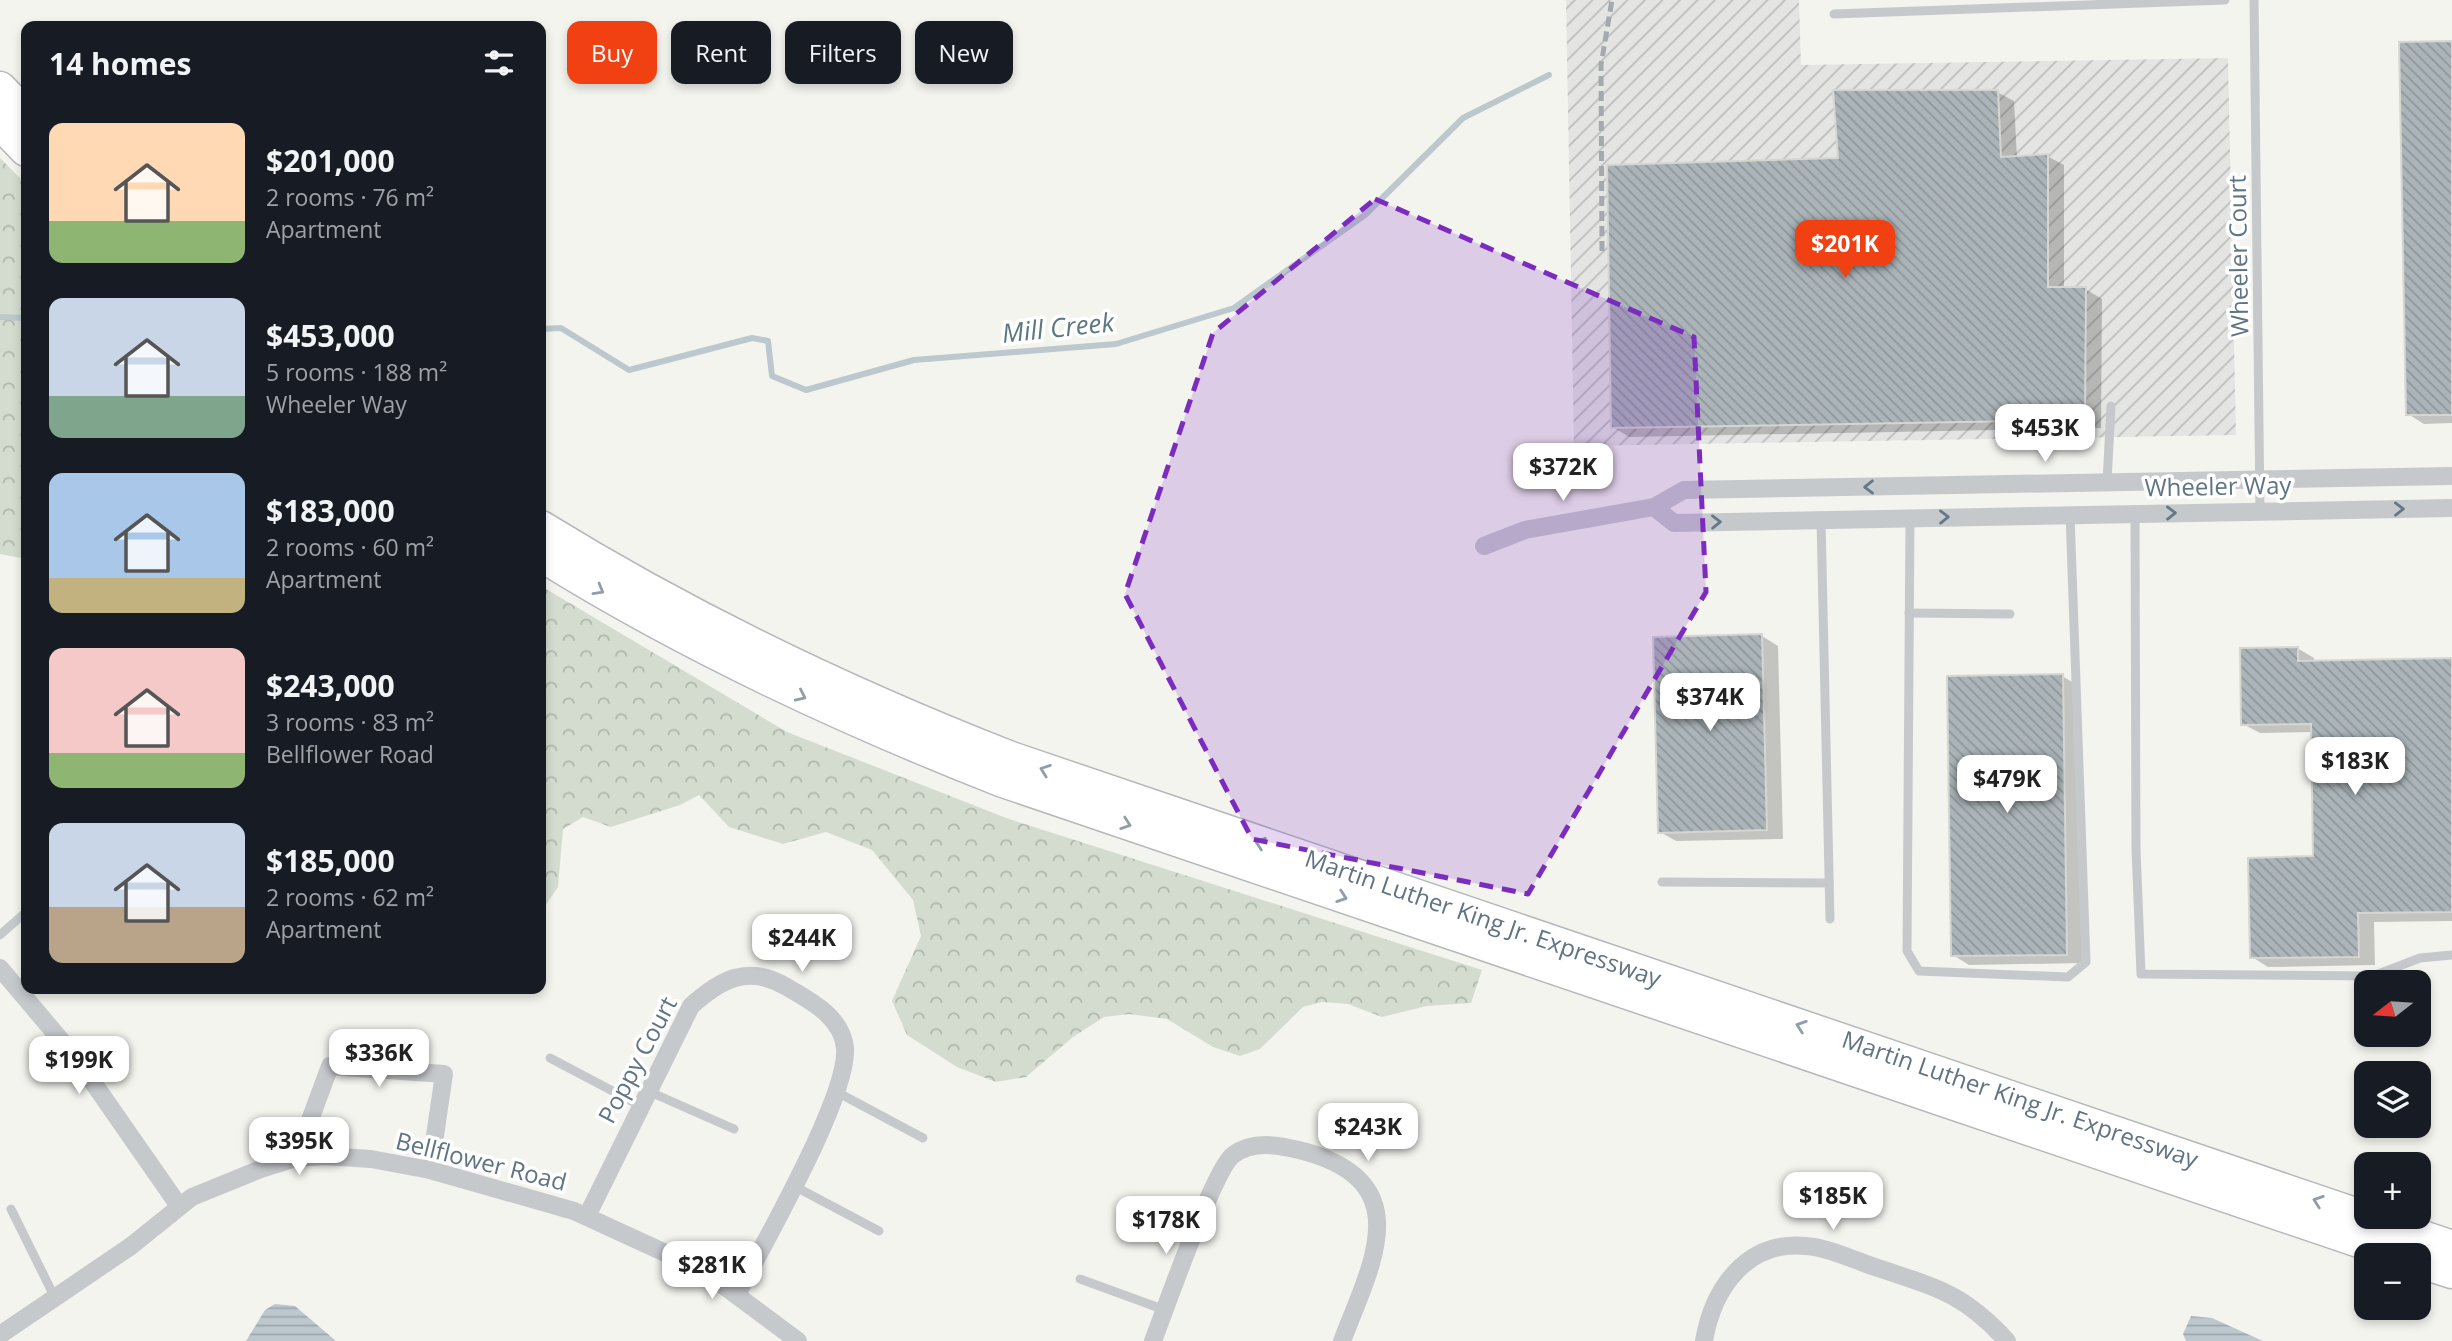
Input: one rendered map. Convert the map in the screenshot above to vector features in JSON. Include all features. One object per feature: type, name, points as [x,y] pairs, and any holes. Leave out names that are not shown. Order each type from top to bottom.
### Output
[{"type":"highway","points":[[0,88],[21,110]]},
{"type":"highway","points":[[0,123],[21,145]]},
{"type":"highway","name":"Martin Luther King Jr. Expressway","points":[[546,530],[648,590],[759,649],[884,706],[1011,758],[2452,1247]]},
{"type":"highway","name":"Martin Luther King Jr. Expressway","points":[[546,558],[634,610],[748,670],[874,729],[1003,781],[2365,1243]]},
{"type":"highway","points":[[2431,1265],[2452,1272]]},
{"type":"street","name":"Wheeler Way","points":[[1484,546],[1525,530],[1654,507],[1684,490],[2452,476]]},
{"type":"street","name":"Wheeler Way","points":[[1654,507],[1674,523],[2452,508]]},
{"type":"street","points":[[0,968],[21,993]]},
{"type":"street","name":"Poppy Court","points":[[587,1216],[691,1006],[714,985],[738,975],[771,978],[816,1004],[835,1021],[845,1047],[824,1123],[737,1295]]},
{"type":"street","points":[[22,994],[76,1058],[180,1206]]},
{"type":"street","points":[[296,1158],[330,1066],[444,1074],[429,1170]]},
{"type":"street","points":[[1153,1341],[1215,1185],[1231,1156],[1254,1146],[1277,1145],[1316,1154],[1360,1181],[1372,1196],[1379,1218],[1376,1252],[1342,1341]]},
{"type":"street","name":"Bellflower Road","points":[[0,1335],[131,1246],[180,1206],[211,1187],[296,1158],[355,1157],[429,1170],[587,1216],[672,1256],[737,1295],[798,1341]]},
{"type":"street","points":[[1704,1341],[1717,1297],[1741,1265],[1770,1249],[1808,1246],[1950,1292],[1972,1306],[2007,1341]]},
{"type":"lane","points":[[1834,14],[2225,0]]},
{"type":"lane","name":"Wheeler Court","points":[[2254,0],[2260,511]]},
{"type":"lane","points":[[2107,482],[2111,406]]},
{"type":"lane","points":[[2135,513],[2136,849],[2141,974],[2373,976],[2420,958],[2452,955]]},
{"type":"lane","points":[[1910,518],[1907,950],[1919,971],[2068,977],[2086,962],[2070,514]]},
{"type":"lane","points":[[1821,520],[1830,919]]},
{"type":"lane","points":[[1909,612],[2010,614]]},
{"type":"lane","points":[[1662,882],[1829,883]]},
{"type":"lane","points":[[0,936],[21,917]]},
{"type":"lane","points":[[550,1058],[645,1099],[734,1129]]},
{"type":"lane","points":[[835,1091],[923,1138]]},
{"type":"lane","points":[[793,1185],[879,1231]]},
{"type":"lane","points":[[11,1209],[55,1298]]},
{"type":"lane","points":[[1080,1279],[1165,1310]]},
{"type":"highlighted area","points":[[1375,199],[1694,337],[1706,592],[1528,894],[1252,839],[1125,594],[1213,333]]},
{"type":"shaded area","points":[[1566,0],[1799,0],[1801,65],[2228,58],[2236,435],[1574,446]]},
{"type":"shaded area","points":[[275,1304],[295,1306],[336,1341],[246,1341],[265,1310]]},
{"type":"shaded area","points":[[2191,1316],[2212,1318],[2263,1341],[2186,1341],[2183,1334]]},
{"type":"green space","points":[[0,158],[21,179],[21,558],[0,554]]},
{"type":"green space","points":[[546,589],[787,732],[1009,819],[1482,970],[1471,1003],[1427,1006],[1382,1017],[1348,1004],[1322,1002],[1303,1007],[1260,1049],[1240,1056],[1213,1047],[1167,1019],[1129,1014],[1104,1017],[1073,1037],[1026,1077],[996,1082],[957,1067],[907,1035],[892,1001],[921,936],[913,900],[872,850],[826,832],[783,844],[729,827],[699,795],[680,805],[611,827],[583,817],[563,829],[558,887],[546,905]]},
{"type":"building","points":[[2452,41],[2452,415],[2406,415],[2399,42]]},
{"type":"building","points":[[1833,90],[1998,90],[2001,157],[2048,154],[2048,287],[2086,287],[2085,420],[1611,428],[1607,165],[1838,158]]},
{"type":"building","points":[[1762,634],[1767,830],[1658,833],[1653,637]]},
{"type":"building","points":[[2298,647],[2298,661],[2452,658],[2452,912],[2358,913],[2359,957],[2250,958],[2248,858],[2313,856],[2311,724],[2241,725],[2240,648]]},
{"type":"building","points":[[2063,674],[2067,955],[1951,956],[1947,676]]},
{"type":"waterway","name":"Mill Creek","points":[[546,329],[561,328],[629,370],[752,338],[768,341],[772,376],[806,390],[914,360],[1116,344],[1234,308],[1365,215],[1463,118],[1549,75]]},
{"type":"waterway","name":"Mill Creek","points":[[0,317],[21,318]]},
{"type":"railway","points":[[1602,251],[1601,65],[1612,0]]}]
